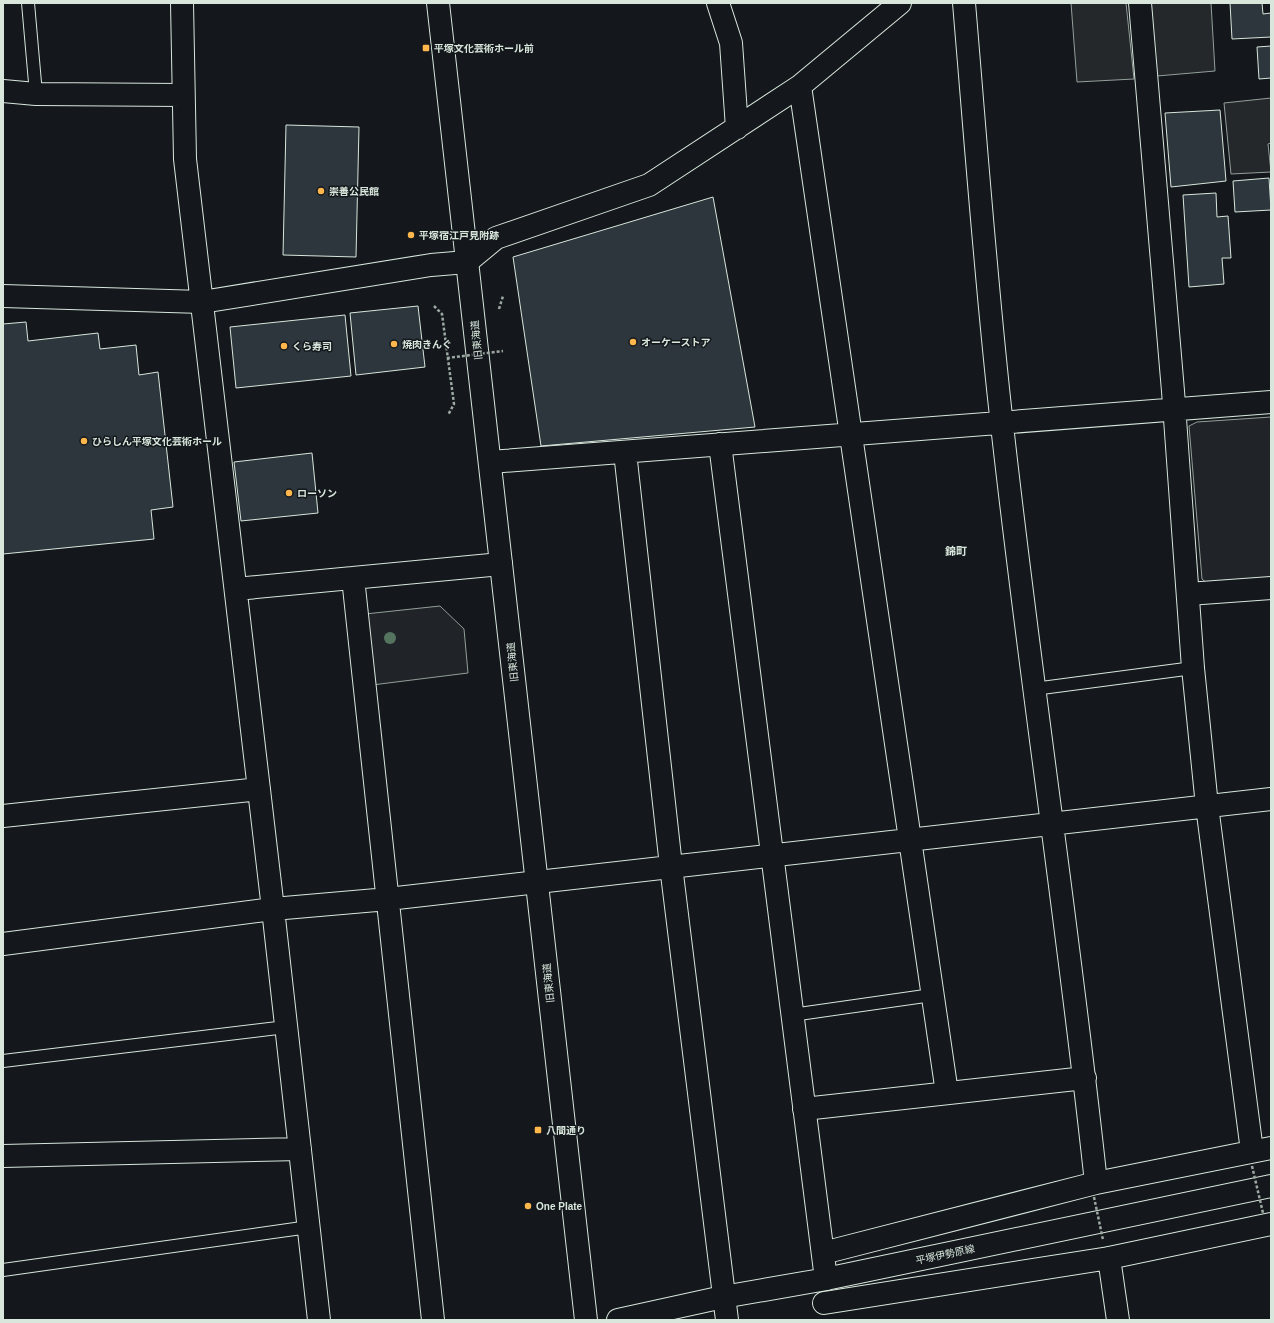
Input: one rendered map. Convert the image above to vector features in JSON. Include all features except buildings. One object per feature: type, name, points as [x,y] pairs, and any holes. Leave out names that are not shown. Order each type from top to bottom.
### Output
[{"type":"street","points":[[182,3],[185,159],[273,909],[319,1320]]},
{"type":"street","name":"旧東海道","points":[[438,3],[586,1320]]},
{"type":"street","points":[[718,3],[731,43],[737,128]]},
{"type":"street","points":[[3,296],[202,302],[431,265],[467,262],[496,238],[649,185],[800,86],[900,3]]},
{"type":"street","points":[[964,3],[1002,423],[1050,824],[1085,1078],[1095,1190]]},
{"type":"street","points":[[823,1254],[1095,1190],[1258,1155],[1207,806],[1193,668],[1174,409],[1140,3]]},
{"type":"street","points":[[800,86],[947,1093]]},
{"type":"street","points":[[3,91],[36,94],[183,95]]},
{"type":"street","points":[[490,462],[1271,402]]},
{"type":"street","points":[[720,444],[823,1254],[823,1280],[826,1311],[1106,1249],[1267,1218]]},
{"type":"street","points":[[625,452],[671,866],[727,1320]]},
{"type":"street","points":[[236,589],[501,564]]},
{"type":"street","points":[[353,578],[433,1320]]},
{"type":"street","points":[[1188,594],[1271,588]]},
{"type":"street","points":[[3,816],[259,789]]},
{"type":"street","points":[[3,944],[273,909],[388,899],[536,881],[1271,799]]},
{"type":"street","points":[[804,1109],[1085,1078]]},
{"type":"street","points":[[3,1156],[300,1149]]},
{"type":"street","name":"平塚伊勢原線","points":[[618,1320],[723,1297],[823,1280],[1271,1186]]},
{"type":"street","points":[[1106,1249],[1118,1320]]},
{"type":"lane","points":[[28,3],[36,94]]},
{"type":"lane","points":[[1034,689],[1193,668]]},
{"type":"lane","points":[[792,1015],[932,995]]},
{"type":"lane","points":[[3,1061],[286,1027]]},
{"type":"lane","points":[[3,1270],[309,1227]]},
{"type":"path","points":[[498,307],[503,296]]},
{"type":"path","points":[[434,306],[442,314],[454,404],[448,415]]},
{"type":"path","points":[[447,358],[503,351]]},
{"type":"path","points":[[1258,1155],[1267,1218]]},
{"type":"path","points":[[1095,1190],[1106,1249]]},
{"type":"shaded area","points":[[1071,3],[1126,3],[1134,79],[1077,82]]},
{"type":"shaded area","points":[[1151,3],[1211,3],[1215,71],[1157,76]]},
{"type":"shaded area","points":[[1271,98],[1271,143],[1268,144],[1271,172],[1231,174],[1224,103]]},
{"type":"shaded area","points":[[1271,417],[1271,579],[1208,584],[1202,579],[1189,426],[1197,422]]},
{"type":"shaded area","points":[[440,606],[464,629],[468,673],[372,685],[365,614]]},
{"type":"place","name":"平塚文化芸術ホール前","points":[[426,48]]},
{"type":"place","name":"崇善公民館","points":[[321,191]]},
{"type":"place","name":"平塚宿江戸見附跡","points":[[411,235]]},
{"type":"place","name":"オーケーストア","points":[[633,342]]},
{"type":"place","name":"焼肉きんぐ","points":[[394,344]]},
{"type":"place","name":"くら寿司","points":[[284,346]]},
{"type":"place","name":"ひらしん平塚文化芸術ホール","points":[[84,441]]},
{"type":"place","name":"ローソン","points":[[289,493]]},
{"type":"place","name":"八間通り","points":[[538,1130]]},
{"type":"place","name":"One Plate","points":[[528,1206]]},
{"type":"district","name":"錦町","points":[[956,551]]}]
